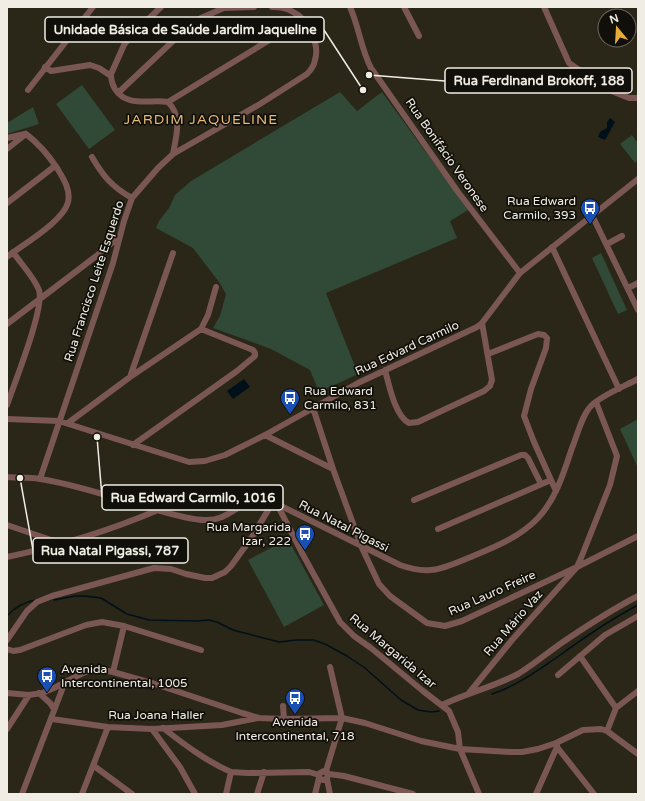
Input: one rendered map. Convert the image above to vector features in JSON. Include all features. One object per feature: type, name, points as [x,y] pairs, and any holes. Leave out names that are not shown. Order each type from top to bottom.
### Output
[{"type":"street","points":[[28,90],[93,7]]},
{"type":"street","points":[[160,7],[124,45],[111,76],[118,93],[126,99],[135,101],[168,102],[302,20],[295,12],[288,9],[272,7]]},
{"type":"street","points":[[118,93],[191,24],[225,8],[254,7]]},
{"type":"street","name":"Rua Bonifácio Veronese","points":[[350,7],[355,19],[366,59],[371,68],[458,192],[520,273]]},
{"type":"street","points":[[404,7],[419,36]]},
{"type":"street","points":[[544,7],[569,63],[609,90],[629,98],[638,98]]},
{"type":"street","name":"Rua Francisco Leite Esquerdo","points":[[40,479],[113,262],[127,210],[132,198],[158,168],[173,154],[260,104],[307,74],[316,60],[316,49],[312,34],[302,20]]},
{"type":"street","points":[[45,67],[51,71],[90,65],[99,68],[111,76]]},
{"type":"street","points":[[168,102],[174,107],[178,121],[173,154]]},
{"type":"street","points":[[7,138],[26,134]]},
{"type":"street","points":[[7,149],[26,134]]},
{"type":"street","points":[[7,256],[52,224],[67,207],[68,199],[66,185],[55,166],[35,142],[26,134]]},
{"type":"street","points":[[92,157],[109,182],[122,193],[132,198]]},
{"type":"street","points":[[7,203],[55,166]]},
{"type":"street","name":"Rua Edvard Carmilo","points":[[7,419],[59,421],[68,423],[181,460],[199,462],[224,455],[265,435],[358,382],[458,336],[482,323],[520,273],[638,180]]},
{"type":"street","points":[[592,215],[638,310]]},
{"type":"street","points":[[607,244],[622,236]]},
{"type":"street","points":[[7,324],[119,237]]},
{"type":"street","points":[[552,247],[619,389]]},
{"type":"street","points":[[7,405],[35,321],[40,299],[36,285],[13,252]]},
{"type":"street","points":[[130,377],[173,253]]},
{"type":"street","points":[[628,288],[638,283]]},
{"type":"street","points":[[68,423],[130,377],[201,329],[208,315],[216,287]]},
{"type":"street","points":[[385,370],[398,411],[406,422],[409,423],[413,423],[488,389],[492,384],[492,380],[482,323]]},
{"type":"street","points":[[133,445],[237,371],[255,356],[253,350],[201,329]]},
{"type":"street","points":[[488,354],[538,334],[544,335],[547,338],[546,348],[531,389],[524,416],[529,431],[556,490]]},
{"type":"street","points":[[596,402],[638,379]]},
{"type":"street","name":"Rua Mário Vaz","points":[[469,693],[512,640],[577,567],[610,485],[618,456],[596,402]]},
{"type":"street","name":"Rua Natal Pigassi","points":[[7,477],[40,479],[158,510],[206,520],[224,516],[252,500],[263,499],[275,503],[362,548],[400,565],[415,570],[429,571],[448,566],[495,547],[523,530],[538,518],[556,490],[584,418],[590,407],[596,402]]},
{"type":"street","name":"Rua Lauro Freire","points":[[313,408],[333,469],[362,548],[379,584],[390,596],[427,623],[439,625],[462,621],[577,567],[638,536]]},
{"type":"street","points":[[265,435],[333,469]]},
{"type":"street","points":[[414,500],[521,455],[525,455],[528,458],[541,484]]},
{"type":"street","points":[[438,529],[551,480]]},
{"type":"street","points":[[7,640],[27,611],[37,602],[52,596],[154,568],[171,569],[198,577],[212,578],[220,575],[231,566],[275,503]]},
{"type":"street","name":"Rua Margarida Izar","points":[[275,503],[340,622],[354,636],[449,711],[458,732],[460,749],[479,794]]},
{"type":"street","points":[[7,557],[97,534],[158,510]]},
{"type":"street","points":[[7,525],[62,544]]},
{"type":"street","points":[[442,705],[469,693],[493,686],[519,673],[590,624],[638,596]]},
{"type":"street","points":[[558,675],[605,635],[638,616]]},
{"type":"street","points":[[7,650],[13,652],[20,650],[93,623],[102,622],[124,626],[201,650]]},
{"type":"street","points":[[113,672],[124,626]]},
{"type":"street","points":[[580,656],[616,708]]},
{"type":"street","points":[[330,667],[342,718],[327,775],[330,794]]},
{"type":"street","points":[[7,693],[29,695],[39,693],[57,687],[81,674],[96,670],[113,672],[260,718],[342,718],[365,723],[421,742],[460,749],[522,752],[557,745],[583,730],[595,729],[607,732],[638,754]]},
{"type":"street","points":[[22,794],[65,682]]},
{"type":"street","points":[[57,687],[60,697]]},
{"type":"street","points":[[607,732],[616,708],[638,691]]},
{"type":"street","points":[[39,693],[54,709]]},
{"type":"street","points":[[7,729],[29,695]]},
{"type":"street","points":[[283,706],[284,719]]},
{"type":"street","name":"Rua Joana Haller","points":[[52,719],[108,727],[152,729],[222,725],[260,718]]},
{"type":"street","points":[[82,794],[108,727]]},
{"type":"street","points":[[162,728],[216,766],[231,772],[309,772],[319,776],[323,780],[327,775]]},
{"type":"street","points":[[152,729],[180,767],[195,794]]},
{"type":"street","points":[[536,794],[557,745]]},
{"type":"street","points":[[557,745],[594,794]]},
{"type":"street","points":[[94,766],[132,794]]},
{"type":"street","points":[[226,794],[231,772]]},
{"type":"street","points":[[257,794],[264,772]]},
{"type":"street","points":[[327,775],[344,776],[413,794]]},
{"type":"street","points":[[315,794],[319,776]]},
{"type":"green space","points":[[82,85],[115,130],[89,149],[56,104]]},
{"type":"green space","points":[[340,92],[357,111],[382,92],[468,210],[450,221],[457,238],[326,293],[358,374],[319,392],[310,370],[271,349],[213,328],[220,316],[226,294],[219,282],[193,248],[156,228],[159,221],[169,208],[175,195],[191,181]]},
{"type":"green space","points":[[33,107],[39,124],[7,134],[7,123]]},
{"type":"green space","points":[[632,135],[638,143],[638,160],[635,163],[620,144]]},
{"type":"green space","points":[[601,253],[627,310],[618,314],[592,258]]},
{"type":"green space","points":[[638,419],[638,468],[620,429]]},
{"type":"green space","points":[[288,539],[324,605],[284,627],[248,560]]},
{"type":"water","points":[[610,118],[615,122],[605,140],[598,137],[600,132],[607,128],[607,122]]},
{"type":"water","points":[[244,379],[250,387],[233,399],[227,391]]},
{"type":"waterway","points":[[54,600],[75,596],[101,598],[127,614],[149,620],[209,620],[217,622],[233,630],[279,642],[314,640],[327,645],[365,668],[401,700],[418,710],[431,712],[439,711]]},
{"type":"waterway","points":[[7,616],[20,605],[36,600]]},
{"type":"waterway","points":[[492,694],[501,691],[525,678],[596,630],[638,605]]},
{"type":"place","name":"Rua Ferdinand Brokoff, 188","points":[[369,75]]},
{"type":"place","name":"Unidade Básica de Saúde Jardim Jaqueline","points":[[363,90]]},
{"type":"place","name":"Rua Edward Carmilo, 393","points":[[590,225]]},
{"type":"place","name":"Rua Edward Carmilo, 831","points":[[290,415]]},
{"type":"place","name":"Rua Edward Carmilo, 1016","points":[[97,437]]},
{"type":"place","name":"Rua Natal Pigassi, 787","points":[[20,478]]},
{"type":"place","name":"Rua Margarida Izar, 222","points":[[305,551]]},
{"type":"place","name":"Avenida Intercontinental, 1005","points":[[47,693]]},
{"type":"place","name":"Avenida Intercontinental, 718","points":[[295,715]]},
{"type":"district","name":"JARDIM JAQUELINE","points":[[201,119]]}]
